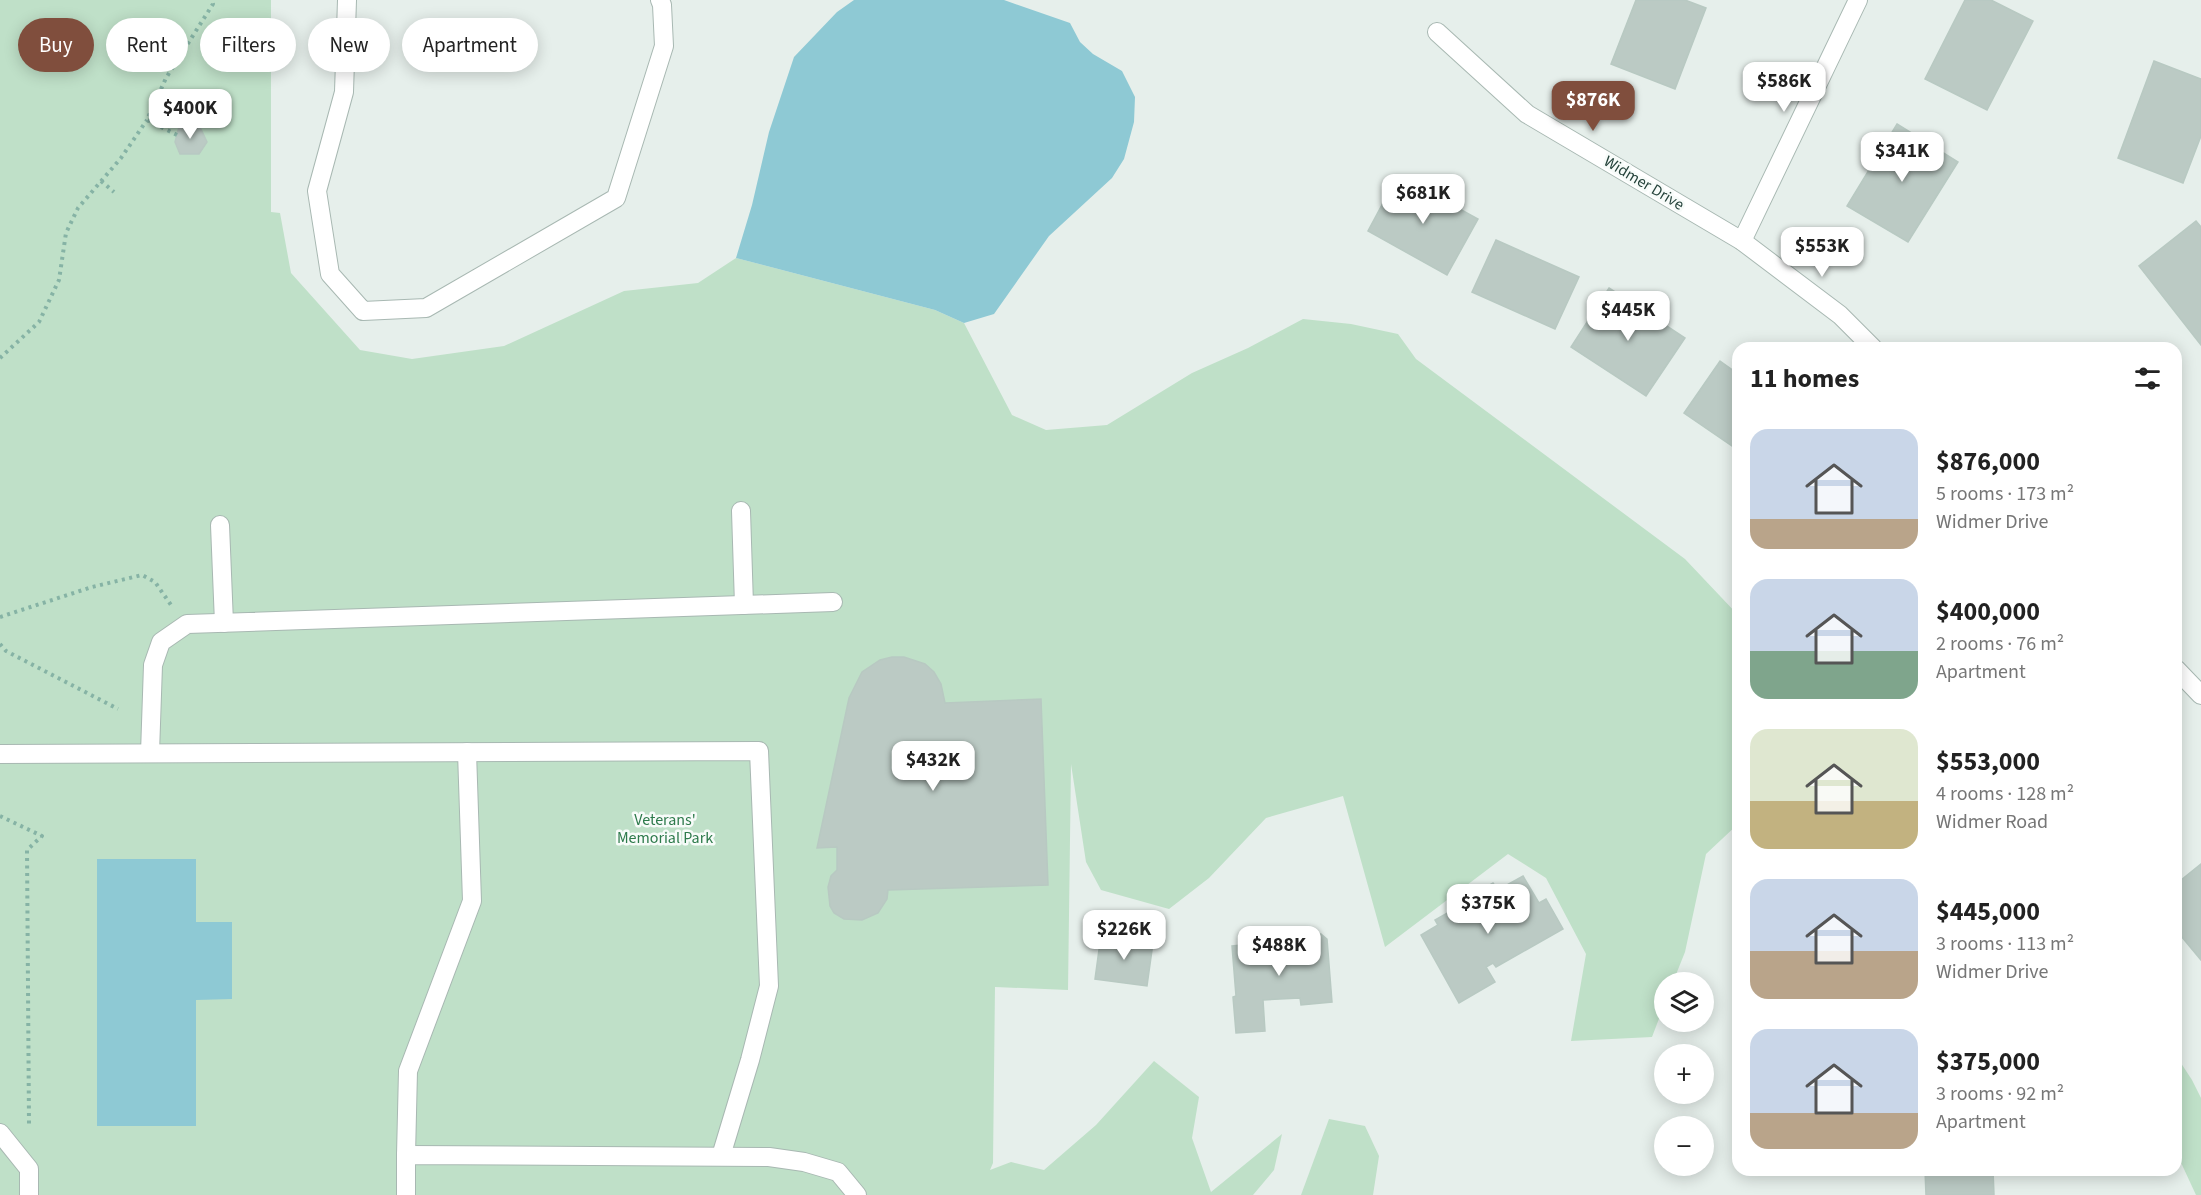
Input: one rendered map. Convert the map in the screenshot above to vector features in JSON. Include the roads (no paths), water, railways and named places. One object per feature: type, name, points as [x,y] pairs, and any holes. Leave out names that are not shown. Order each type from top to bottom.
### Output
[{"type":"street","points":[[347,0],[344,92],[317,191],[330,274],[363,311],[426,308],[615,198],[664,46],[660,0]]},
{"type":"street","points":[[1742,241],[1858,0]]},
{"type":"street","name":"Widmer Drive","points":[[1437,32],[1527,114],[1742,241],[1840,315],[1867,342]]},
{"type":"street","points":[[741,511],[744,605]]},
{"type":"street","points":[[220,525],[225,623]]},
{"type":"street","points":[[150,753],[153,664],[161,642],[187,624],[833,602]]},
{"type":"street","points":[[2182,675],[2201,695]]},
{"type":"street","points":[[0,754],[759,751],[769,986],[750,1060],[721,1156]]},
{"type":"street","points":[[406,1195],[408,1071],[472,901],[467,752]]},
{"type":"street","points":[[0,1133],[29,1169],[29,1195]]},
{"type":"street","points":[[406,1155],[770,1157],[804,1162],[838,1172],[858,1195]]},
{"type":"water","points":[[854,0],[1004,0],[1070,23],[1080,42],[1093,54],[1122,71],[1135,97],[1134,122],[1124,159],[1112,178],[1049,236],[994,314],[964,323],[935,310],[736,258],[752,205],[769,132],[794,57],[837,12]]},
{"type":"water","points":[[97,859],[196,859],[196,922],[232,922],[232,999],[196,1000],[196,1126],[97,1126]]},
{"type":"park label","name":"Veterans' Memorial Park","points":[[665,829]]}]
